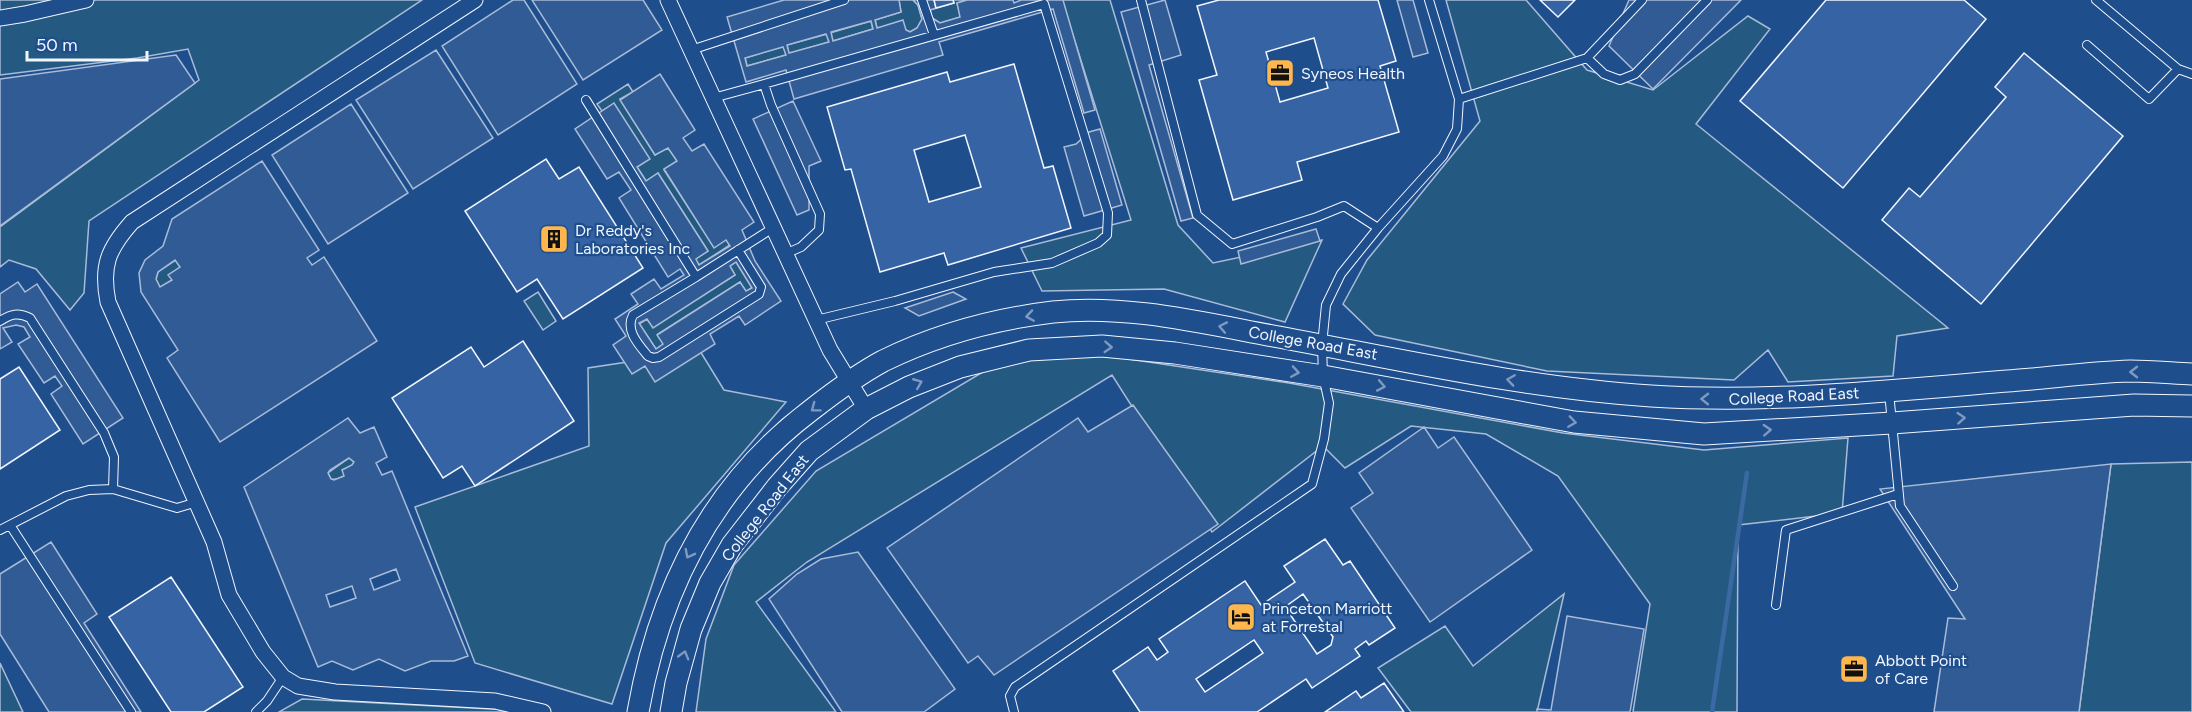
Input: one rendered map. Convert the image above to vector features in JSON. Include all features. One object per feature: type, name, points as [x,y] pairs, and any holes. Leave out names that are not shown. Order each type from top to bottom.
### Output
[{"type":"street","points":[[0,18],[86,0]]},
{"type":"street","points":[[475,0],[132,222],[117,238],[107,260],[104,281],[108,302],[214,542],[230,595],[263,652],[283,677],[298,686],[335,692],[495,700],[543,712]]},
{"type":"street","points":[[668,0],[830,350],[866,409]]},
{"type":"street","name":"College Road East","points":[[638,712],[658,628],[678,574],[701,531],[741,477],[781,433],[849,381],[883,362],[934,339],[994,322],[1057,312],[1121,311],[1213,325],[1506,379],[1616,394],[1704,400],[1794,398],[2131,371],[2192,374]]},
{"type":"street","name":"College Road East","points":[[671,712],[676,683],[691,629],[710,583],[732,545],[777,487],[809,451],[866,409],[909,387],[960,367],[1029,350],[1102,346],[1175,353],[1323,376],[1574,422],[1704,434],[2134,405],[2192,406]]},
{"type":"lane","points":[[691,50],[844,0]]},
{"type":"lane","points":[[922,0],[934,35]]},
{"type":"lane","points":[[1141,0],[1197,215],[1232,244],[1317,218],[1344,206],[1377,228]]},
{"type":"lane","points":[[1014,712],[1010,696],[1015,687],[1312,484],[1324,438],[1329,403],[1323,376],[1322,345],[1326,305],[1341,274],[1377,228],[1443,156],[1457,129],[1459,99],[1429,0]]},
{"type":"lane","points":[[1459,99],[1587,58],[1642,0]]},
{"type":"lane","points":[[1587,58],[1604,74],[1620,80],[1635,75],[1707,0]]},
{"type":"lane","points":[[2096,0],[2178,69],[2192,74]]},
{"type":"lane","points":[[713,98],[1044,2],[1108,213],[1107,235],[1098,243],[1052,262],[994,272],[816,320]]},
{"type":"lane","points":[[2087,45],[2149,99],[2178,69]]},
{"type":"lane","points":[[764,84],[771,105],[820,214],[819,230],[801,247],[785,254]]},
{"type":"lane","points":[[586,100],[696,277]]},
{"type":"lane","points":[[738,250],[761,286],[759,294],[659,357],[648,356],[629,329],[629,322],[633,315],[696,277],[738,250],[774,228]]},
{"type":"lane","points":[[0,321],[10,315],[20,313],[30,318],[105,433],[114,458],[113,489]]},
{"type":"lane","points":[[1889,390],[1900,506],[1953,586]]},
{"type":"lane","points":[[0,530],[66,496],[89,490],[113,489],[177,508],[197,502]]},
{"type":"lane","points":[[1776,605],[1786,530],[1899,494]]},
{"type":"lane","points":[[10,525],[131,712]]},
{"type":"lane","points":[[256,712],[267,701],[283,677]]},
{"type":"shaded area","points":[[0,0],[422,0],[89,221],[84,293],[70,310],[36,269],[9,260],[0,267],[0,227],[199,80],[188,49],[137,58],[0,75]]},
{"type":"shaded area","points":[[513,0],[524,0],[577,84],[498,135],[442,46]]},
{"type":"shaded area","points":[[532,0],[643,0],[662,30],[583,80]]},
{"type":"shaded area","points":[[784,0],[899,0],[901,12],[875,20],[877,28],[903,20],[906,30],[910,32],[917,28],[922,19],[918,5],[913,0],[934,0],[936,8],[930,10],[932,18],[940,23],[960,17],[957,3],[967,0],[1013,0],[1014,3],[1021,0],[1063,0],[1095,110],[1084,113],[1053,9],[939,42],[943,55],[794,99],[786,70],[746,82],[727,17]],"holes":[[[871,21],[873,29],[833,41],[831,32]],[[826,34],[829,42],[789,53],[787,45]],[[783,47],[786,55],[747,66],[745,58]]]},
{"type":"shaded area","points":[[899,0],[913,0],[918,5],[922,19],[917,28],[910,32],[877,28],[875,20],[901,12]]},
{"type":"shaded area","points":[[953,0],[967,0],[957,3],[961,17],[940,23],[932,18],[930,10],[954,3]]},
{"type":"shaded area","points":[[1062,0],[1110,0],[1178,225],[1213,263],[1322,240],[1285,322],[1164,289],[1042,291],[1021,248],[1131,220]]},
{"type":"shaded area","points":[[1165,0],[1181,55],[1149,65],[1193,218],[1181,221],[1121,12]]},
{"type":"shaded area","points":[[1397,0],[1413,0],[1428,53],[1413,57]]},
{"type":"shaded area","points":[[1446,0],[1526,0],[1587,70],[1653,90],[1748,16],[1770,29],[1696,124],[1948,328],[1897,336],[1893,376],[1788,382],[1768,350],[1734,380],[1547,371],[1375,335],[1343,304],[1367,260],[1480,121]]},
{"type":"shaded area","points":[[1629,0],[1741,0],[1653,89],[1609,46]]},
{"type":"shaded area","points":[[871,21],[873,29],[833,41],[830,33]]},
{"type":"shaded area","points":[[827,34],[829,42],[789,54],[787,45]]},
{"type":"shaded area","points":[[784,46],[786,55],[747,66],[745,58]]},
{"type":"shaded area","points":[[436,50],[493,138],[413,189],[356,100]]},
{"type":"shaded area","points":[[176,55],[195,83],[0,226],[0,79]]},
{"type":"shaded area","points":[[660,74],[695,130],[683,138],[692,151],[704,144],[754,222],[742,230],[755,261],[781,301],[745,325],[739,316],[710,334],[715,344],[655,382],[645,366],[632,374],[613,345],[626,336],[615,319],[638,304],[631,294],[654,279],[661,289],[684,275],[680,269],[668,277],[619,198],[631,190],[619,172],[607,179],[575,129],[614,103],[650,159],[637,167],[646,181],[658,173],[708,251],[696,259],[699,265],[730,246],[726,240],[714,248],[664,169],[677,161],[668,148],[655,155],[620,100]],"holes":[[[736,262],[752,288],[746,291],[740,282],[657,335],[663,344],[656,349],[639,323],[647,319],[653,328],[735,275],[730,266]]]},
{"type":"shaded area","points":[[628,84],[633,92],[620,99],[655,155],[668,147],[677,161],[664,170],[714,247],[726,239],[730,245],[699,265],[695,259],[708,251],[658,173],[646,181],[637,167],[649,159],[614,104],[602,111],[597,104]]},
{"type":"shaded area","points":[[793,101],[821,161],[809,166],[809,210],[797,215],[753,119]]},
{"type":"shaded area","points":[[351,104],[408,193],[328,244],[272,155]]},
{"type":"shaded area","points":[[1100,129],[1122,205],[1084,216],[1064,147],[1076,144],[1089,132]]},
{"type":"shaded area","points":[[262,161],[319,250],[307,258],[312,265],[324,257],[377,341],[220,442],[167,358],[178,350],[141,292],[139,273],[145,260],[163,246],[172,219]],"holes":[[[175,260],[180,267],[168,275],[172,280],[160,287],[156,279],[158,272]]]},
{"type":"shaded area","points":[[1316,229],[1320,241],[1241,264],[1238,251]]},
{"type":"shaded area","points":[[176,260],[180,267],[172,280],[160,288],[156,279],[158,272]]},
{"type":"shaded area","points":[[736,262],[752,287],[746,292],[740,282],[658,334],[664,344],[656,349],[639,324],[647,319],[653,327],[735,275],[730,266]]},
{"type":"shaded area","points":[[18,282],[25,292],[37,284],[123,418],[83,444],[51,394],[62,386],[55,376],[44,383],[18,344],[30,337],[24,327],[16,325],[3,328],[12,342],[0,349],[0,294]]},
{"type":"shaded area","points":[[538,292],[556,321],[543,330],[524,301]]},
{"type":"shaded area","points":[[953,292],[966,299],[919,316],[905,308]]},
{"type":"shaded area","points":[[700,351],[724,390],[786,402],[666,543],[612,704],[475,663],[415,507],[589,446],[588,368]]},
{"type":"shaded area","points":[[1102,355],[1289,383],[1563,433],[1704,450],[1848,438],[1842,513],[1738,525],[1737,712],[1633,712],[1650,604],[1558,476],[1486,434],[1411,426],[1345,468],[1323,446],[1212,532],[1112,375],[807,562],[756,602],[836,712],[696,712],[706,639],[734,565],[816,471],[1003,360]]},
{"type":"shaded area","points":[[1133,405],[1218,524],[994,675],[978,656],[968,663],[887,548],[1078,418],[1088,432]]},
{"type":"shaded area","points":[[348,418],[360,433],[374,427],[387,457],[376,463],[382,475],[392,471],[468,656],[454,661],[431,661],[405,671],[379,659],[353,670],[332,661],[318,667],[244,487]],"holes":[[[349,458],[354,462],[342,470],[344,476],[331,479],[328,473],[330,470]],[[396,569],[400,580],[374,590],[370,579]],[[352,586],[356,598],[330,607],[326,595]]]},
{"type":"shaded area","points":[[1424,427],[1438,448],[1454,437],[1532,550],[1430,622],[1351,508],[1373,493],[1359,473]]},
{"type":"shaded area","points":[[349,458],[354,462],[348,472],[342,477],[331,479],[328,473]]},
{"type":"shaded area","points":[[2192,462],[2192,712],[2079,712],[2111,464]]},
{"type":"shaded area","points":[[2111,464],[2079,712],[1934,712],[1948,618],[1965,619],[1880,489]]},
{"type":"shaded area","points":[[51,542],[97,614],[84,623],[141,712],[49,712],[0,634],[0,574]]},
{"type":"shaded area","points":[[858,552],[955,689],[924,712],[842,712],[769,599],[797,574],[821,559]]},
{"type":"shaded area","points":[[1564,594],[1537,712],[1411,712],[1378,668],[1445,626],[1473,666]]},
{"type":"shaded area","points":[[1567,616],[1644,629],[1630,712],[1537,712],[1537,709],[1551,710]]},
{"type":"shaded area","points":[[0,663],[23,712],[0,712]]},
{"type":"shaded area","points":[[302,699],[510,710],[514,712],[279,712]]},
{"type":"building","points":[[934,0],[953,0],[954,3],[936,8]]},
{"type":"building","points":[[1219,0],[1378,0],[1396,61],[1380,66],[1399,132],[1297,162],[1302,180],[1233,200],[1199,80],[1217,75],[1197,6]],"holes":[[[1314,38],[1328,88],[1280,102],[1266,52]]]},
{"type":"building","points":[[1540,0],[1575,0],[1558,17]]},
{"type":"building","points":[[1826,0],[1964,0],[1986,19],[1843,188],[1740,101]]},
{"type":"building","points":[[2024,53],[2123,136],[1981,304],[1882,220],[1909,188],[1920,197],[2006,97],[1995,87]]},
{"type":"building","points":[[1014,64],[1044,168],[1053,166],[1071,228],[948,265],[944,253],[880,272],[851,169],[845,170],[827,107],[947,72],[950,82]],"holes":[[[965,135],[981,187],[929,202],[914,150]]]},
{"type":"building","name":"Dr Reddy's Laboratories Inc","points":[[546,159],[559,179],[579,167],[643,268],[563,319],[537,279],[517,292],[465,211]]},
{"type":"building","points":[[523,341],[574,421],[475,486],[462,466],[443,478],[392,398],[471,347],[484,367]]},
{"type":"building","points":[[19,367],[60,430],[0,469],[0,379]]},
{"type":"building","name":"Princeton Marriott at Forrestal","points":[[1325,539],[1343,565],[1350,561],[1395,628],[1369,645],[1366,641],[1355,649],[1360,656],[1312,688],[1306,679],[1257,712],[1140,712],[1113,671],[1148,647],[1157,660],[1168,652],[1159,639],[1245,581],[1261,605],[1295,582],[1284,566]],"holes":[[[1303,594],[1333,637],[1331,645],[1317,654],[1285,607]],[[1254,640],[1263,653],[1205,692],[1196,679]]]},
{"type":"building","points":[[171,577],[243,687],[204,712],[171,712],[109,617]]},
{"type":"building","name":"Princeton Marriott at Forrestal","points":[[1384,683],[1404,712],[1325,712],[1356,691],[1361,698]]},
{"type":"waterway","points":[[1712,712],[1747,473]]},
{"type":"place","name":"Syneos Health","points":[[1280,73]]},
{"type":"place","name":"Dr Reddy's Laboratories Inc","points":[[554,239]]},
{"type":"place","name":"Princeton Marriott at Forrestal","points":[[1241,617]]},
{"type":"place","name":"Abbott Point of Care","points":[[1854,669]]}]
